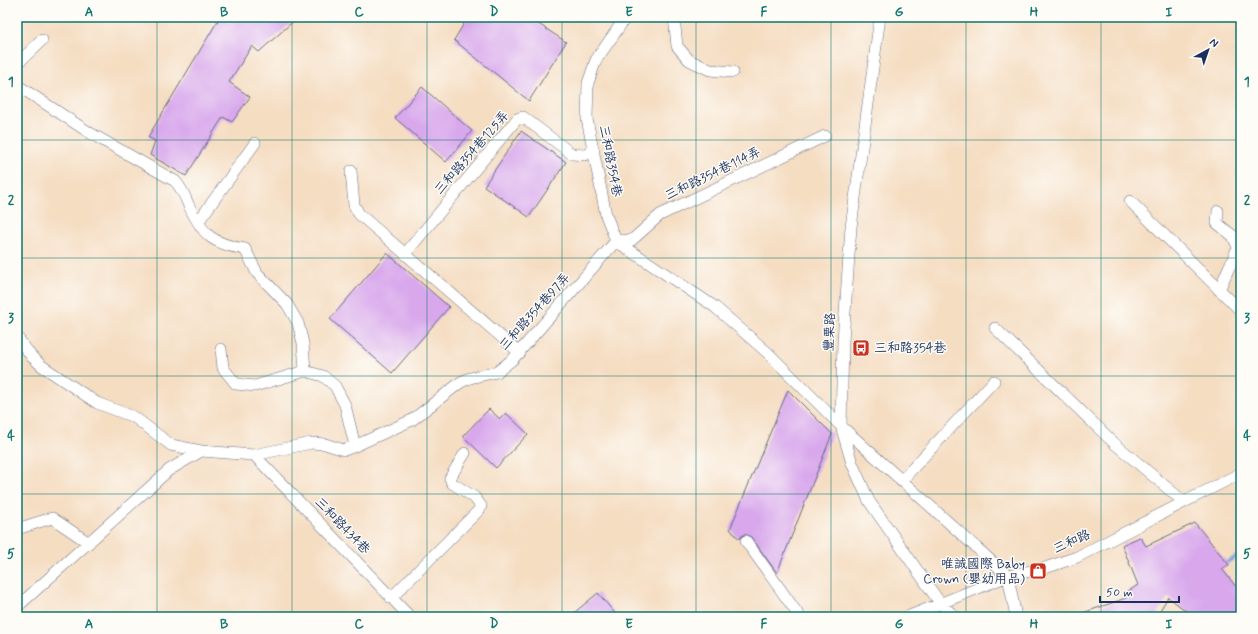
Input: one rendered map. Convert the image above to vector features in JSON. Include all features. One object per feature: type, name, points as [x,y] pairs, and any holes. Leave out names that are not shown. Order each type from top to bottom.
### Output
[{"type":"street","name":"三和路354巷","points":[[616,241],[606,215],[587,119],[588,83],[596,60],[626,17]]},
{"type":"street","points":[[674,17],[677,46],[689,60],[710,70],[733,72]]},
{"type":"street","name":"豐栗路","points":[[880,17],[851,227],[843,341],[841,426],[852,463],[869,501],[940,603],[954,617]]},
{"type":"street","points":[[17,64],[42,40]]},
{"type":"street","points":[[17,85],[90,133],[175,181],[181,187],[204,231],[214,240],[232,247],[245,249],[257,273],[287,304],[298,323],[303,343],[305,370]]},
{"type":"street","name":"三和路354巷125弄","points":[[405,254],[517,119],[523,117],[572,154],[585,155],[594,151]]},
{"type":"street","name":"三和路354巷114弄","points":[[616,241],[632,240],[660,215],[825,136]]},
{"type":"street","points":[[198,222],[255,143]]},
{"type":"street","points":[[351,172],[354,206],[359,214],[520,353]]},
{"type":"street","points":[[1130,201],[1241,311]]},
{"type":"street","points":[[1218,211],[1217,223],[1233,236],[1238,247],[1219,290]]},
{"type":"street","points":[[616,241],[715,307],[768,353],[841,426],[1008,576],[1016,617]]},
{"type":"street","name":"三和路354巷97弄","points":[[17,337],[32,357],[42,366],[97,403],[134,417],[171,444],[201,451],[254,455],[311,442],[325,444],[344,450],[412,420],[461,382],[470,378],[497,372],[513,360],[616,241]]},
{"type":"street","points":[[995,328],[1114,443],[1184,502]]},
{"type":"street","points":[[220,349],[223,368],[236,384],[255,386],[305,370],[323,376],[335,386],[344,405],[356,446]]},
{"type":"street","points":[[901,481],[994,381]]},
{"type":"street","points":[[17,607],[169,470],[201,451]]},
{"type":"street","points":[[391,598],[479,510],[481,506],[474,497],[452,483],[450,478],[465,453]]},
{"type":"street","name":"三和路434巷","points":[[254,455],[410,617]]},
{"type":"street","name":"三和路","points":[[907,617],[1008,576],[1048,567],[1077,556],[1241,473]]},
{"type":"street","points":[[17,529],[52,518],[89,543]]},
{"type":"street","points":[[746,541],[800,617]]},
{"type":"building","points":[[220,17],[298,17],[259,52],[252,46],[229,82],[250,97],[232,122],[223,117],[186,176],[150,155],[155,141],[148,137]]},
{"type":"building","points":[[468,17],[528,17],[566,42],[529,101],[454,40]]},
{"type":"building","points":[[422,87],[472,131],[446,162],[395,118]]},
{"type":"building","points":[[521,131],[566,162],[529,217],[484,186]]},
{"type":"building","points":[[387,253],[449,307],[392,373],[330,319]]},
{"type":"building","points":[[788,390],[832,434],[777,573],[751,537],[745,534],[739,539],[730,529]]},
{"type":"building","points":[[489,409],[500,419],[506,413],[528,434],[496,468],[463,436]]},
{"type":"building","points":[[1195,523],[1229,565],[1222,569],[1241,593],[1241,617],[1194,617],[1168,597],[1156,617],[1074,617],[1126,598],[1124,594],[1138,585],[1122,545],[1140,537],[1146,546]]},
{"type":"building","points":[[598,593],[618,617],[569,617]]},
{"type":"waterway","points":[[1224,564],[1241,554]]},
{"type":"place","name":"三和路354巷","points":[[861,348]]},
{"type":"place","name":"唯誠國際 Baby Crown (嬰幼用品)","points":[[1038,571]]}]
